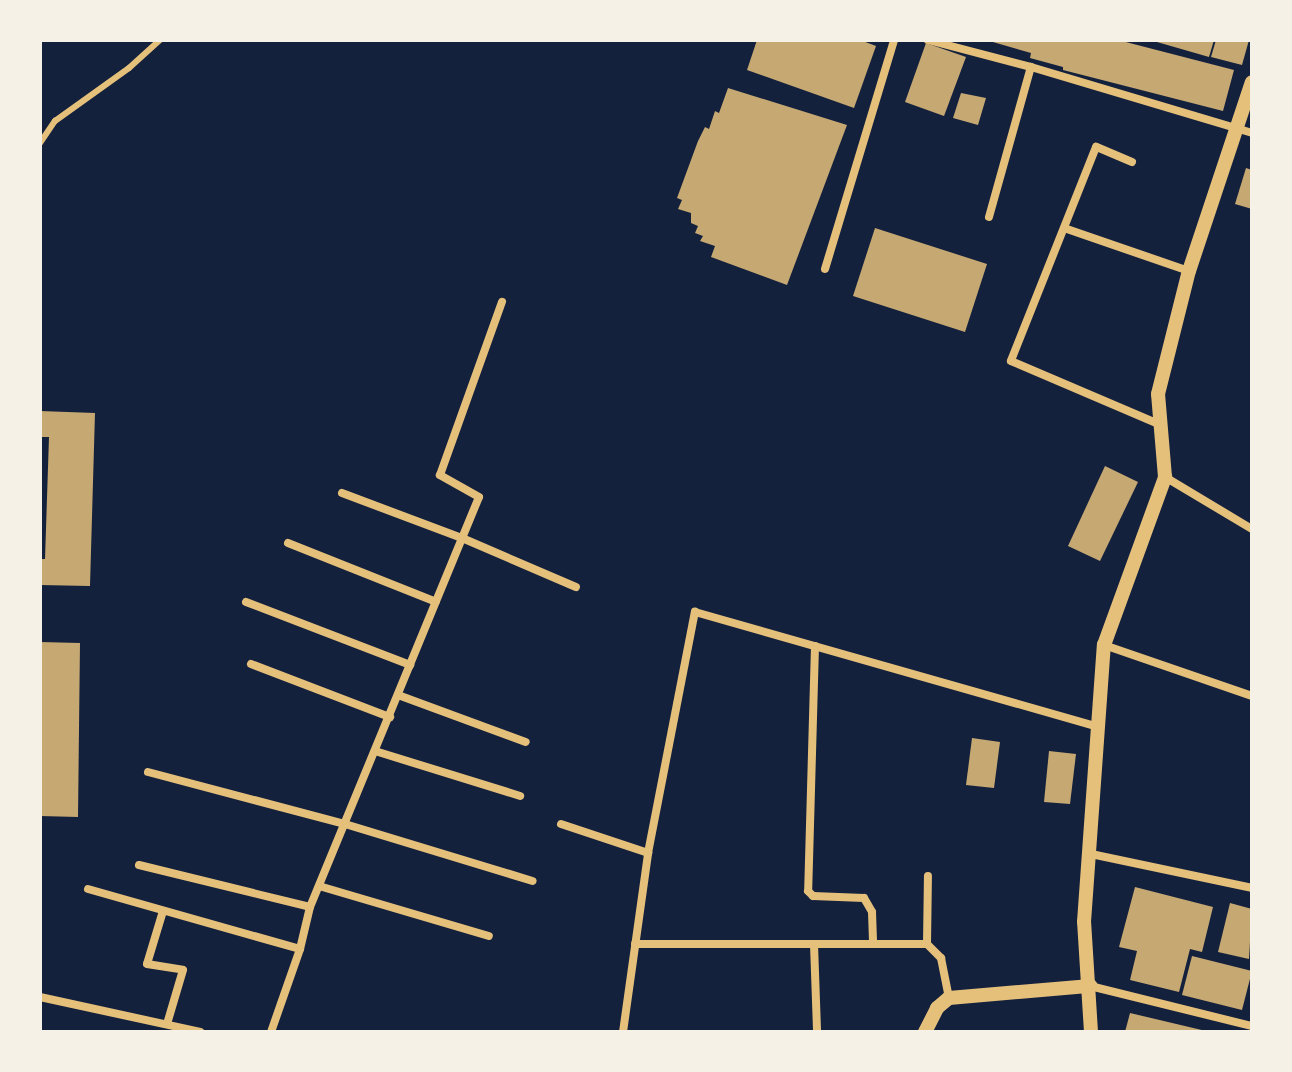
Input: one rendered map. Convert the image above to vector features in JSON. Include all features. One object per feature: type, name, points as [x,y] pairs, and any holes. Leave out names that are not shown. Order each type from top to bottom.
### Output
[{"type":"street","points":[[825,269],[894,40]]},
{"type":"street","points":[[928,40],[1031,67],[1252,133]]},
{"type":"street","points":[[989,217],[1031,67]]},
{"type":"street","points":[[1091,1032],[1084,922],[1104,645],[1165,477],[1158,394],[1189,271],[1252,82]]},
{"type":"street","points":[[1132,162],[1096,147],[1011,361],[1162,425]]},
{"type":"street","points":[[1064,228],[1189,271]]},
{"type":"street","points":[[271,1032],[300,949],[310,907],[479,497],[440,475],[502,302]]},
{"type":"street","points":[[1165,477],[1252,529]]},
{"type":"street","points":[[342,493],[462,538],[576,587]]},
{"type":"street","points":[[288,543],[436,602]]},
{"type":"street","points":[[246,602],[410,665]]},
{"type":"street","points":[[623,1032],[648,853],[695,612],[1100,727]]},
{"type":"street","points":[[1104,645],[1252,696]]},
{"type":"street","points":[[815,646],[808,891],[813,896],[864,898],[869,902],[873,944]]},
{"type":"street","points":[[251,664],[390,717]]},
{"type":"street","points":[[398,695],[526,742]]},
{"type":"street","points":[[375,751],[520,796]]},
{"type":"street","points":[[148,772],[345,824],[533,881]]},
{"type":"street","points":[[561,824],[648,853]]},
{"type":"street","points":[[1091,854],[1252,888]]},
{"type":"street","points":[[139,865],[310,907]]},
{"type":"street","points":[[927,944],[928,876]]},
{"type":"street","points":[[319,886],[489,936]]},
{"type":"street","points":[[88,889],[300,949]]},
{"type":"street","points":[[163,911],[147,964],[183,970],[167,1024]]},
{"type":"street","points":[[635,944],[927,944],[941,958],[949,998]]},
{"type":"street","points":[[814,944],[817,1032]]},
{"type":"street","points":[[925,1032],[937,1008],[949,998],[1090,986],[1252,1026]]},
{"type":"street","points":[[40,997],[200,1032]]},
{"type":"lane","points":[[40,143],[55,121],[129,68],[160,40]]},
{"type":"building","points":[[757,40],[860,40],[876,46],[854,108],[747,70]]},
{"type":"building","points":[[986,40],[1118,40],[1234,70],[1223,111],[1063,70],[1063,67],[1030,58],[1031,53]]},
{"type":"building","points":[[1150,40],[1214,40],[1209,57]]},
{"type":"building","points":[[1216,40],[1249,40],[1242,65],[1211,57]]},
{"type":"building","points":[[926,43],[966,57],[944,116],[905,102]]},
{"type":"building","points":[[728,88],[847,125],[787,285],[711,257],[715,246],[700,241],[703,236],[695,233],[698,226],[691,223],[691,213],[678,209],[682,200],[677,198],[698,141],[705,127],[709,129],[715,111],[719,113]]},
{"type":"building","points":[[961,93],[986,98],[978,125],[953,118]]},
{"type":"building","points":[[1246,168],[1252,170],[1252,209],[1235,204]]},
{"type":"building","points":[[875,228],[987,264],[965,332],[853,296]]},
{"type":"building","points":[[40,411],[95,413],[90,586],[40,585],[40,559],[45,559],[49,437],[40,437]]},
{"type":"building","points":[[1105,466],[1138,482],[1100,561],[1068,546]]},
{"type":"building","points":[[40,642],[80,643],[78,817],[40,816]]},
{"type":"building","points":[[972,738],[1000,742],[994,788],[966,785]]},
{"type":"building","points":[[1049,751],[1076,754],[1070,804],[1044,802]]},
{"type":"building","points":[[1135,887],[1213,907],[1202,952],[1190,949],[1179,992],[1130,980],[1137,951],[1119,947]]},
{"type":"building","points":[[1230,903],[1252,909],[1249,959],[1218,952]]},
{"type":"building","points":[[1192,956],[1252,971],[1242,1010],[1182,995]]},
{"type":"building","points":[[1130,1013],[1206,1031],[1206,1032],[1125,1032]]}]
